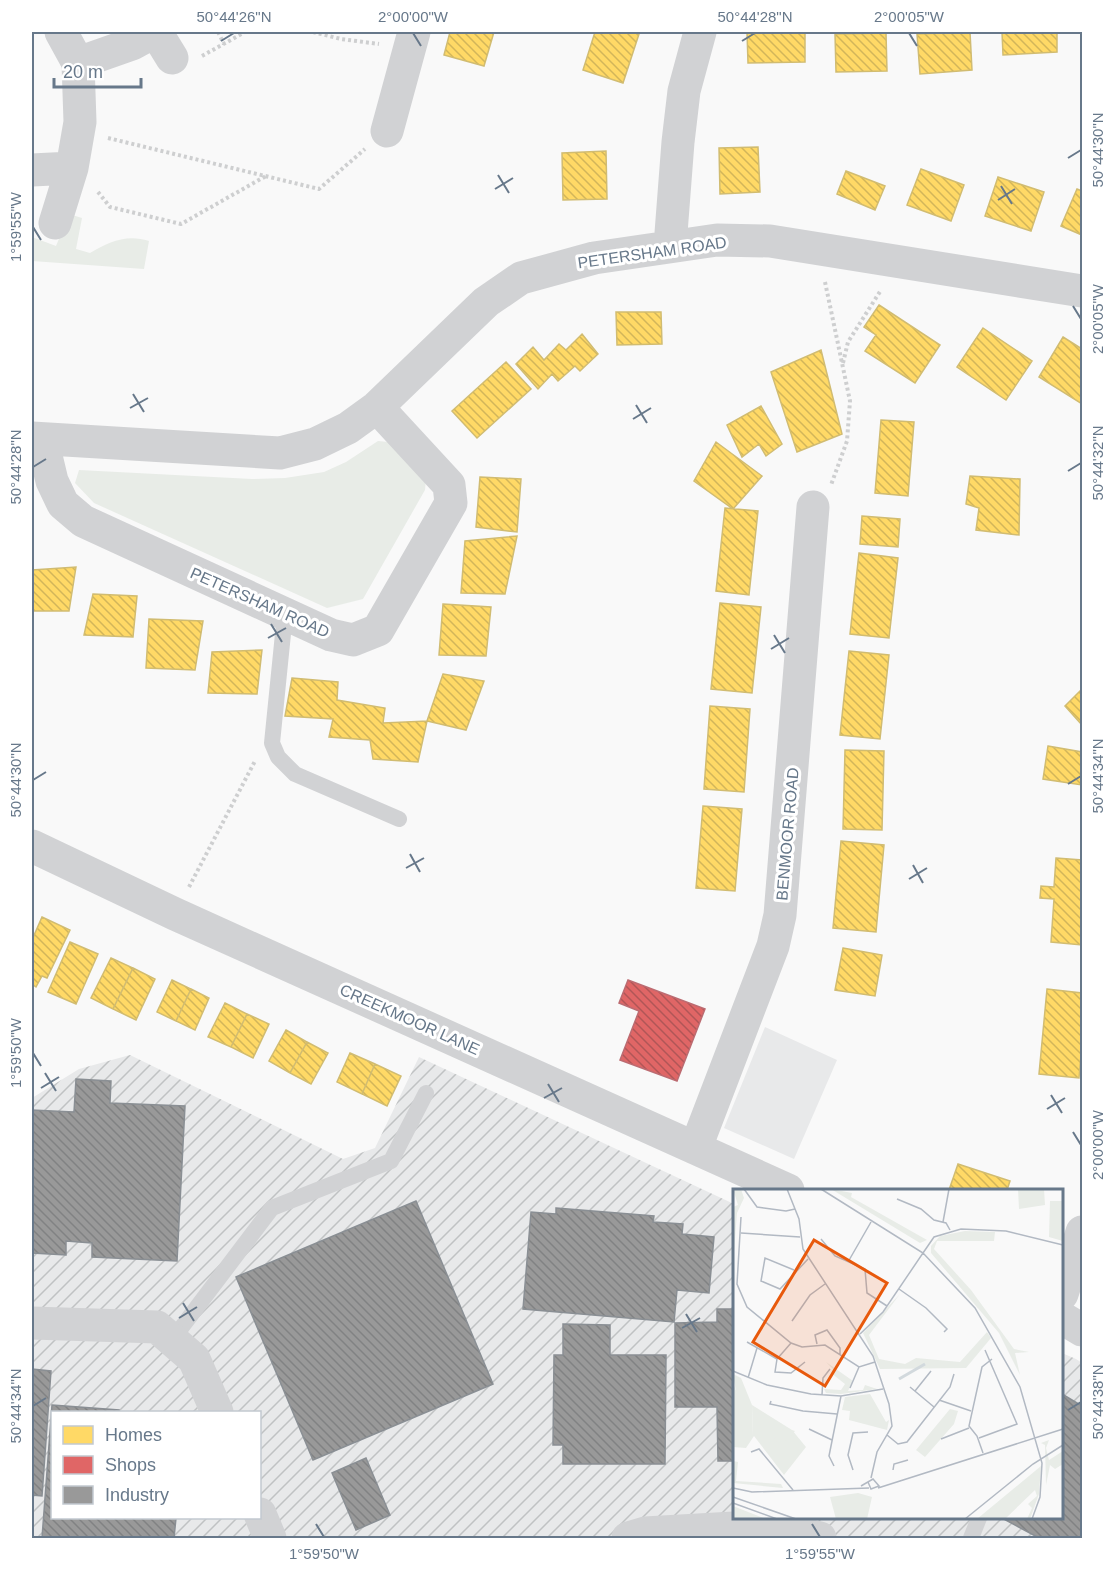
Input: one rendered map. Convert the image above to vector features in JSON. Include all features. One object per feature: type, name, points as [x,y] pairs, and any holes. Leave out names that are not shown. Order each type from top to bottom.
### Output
[{"type":"street","points":[[55,223],[72,168],[78,130],[78,63],[61,32]]},
{"type":"street","points":[[670,246],[684,91],[700,32]]},
{"type":"street","points":[[78,63],[132,44],[160,40]]},
{"type":"street","points":[[387,130],[412,40]]},
{"type":"street","points":[[32,170],[72,168]]},
{"type":"street","name":"PETERSHAM ROAD","points":[[377,407],[449,485],[451,503],[378,630],[353,640],[331,635],[83,521],[63,504],[52,481],[37,438],[280,453],[315,444],[348,429],[377,407],[486,302],[521,278],[594,258],[670,246],[717,240],[770,241],[1083,291]]},
{"type":"street","name":"BENMOOR ROAD","points":[[696,1147],[773,946],[780,915],[813,507]]},
{"type":"street","name":"CREEKMOOR LANE","points":[[32,846],[175,914],[696,1147],[784,1189]]},
{"type":"street","points":[[1063,1291],[1083,1232]]},
{"type":"street","points":[[1063,1319],[1083,1330]]},
{"type":"street","points":[[32,1323],[157,1327],[194,1359],[216,1411]]},
{"type":"street","points":[[628,1539],[645,1533],[769,1526],[801,1532]]},
{"type":"lane","points":[[285,614],[272,743],[278,757],[295,774],[399,819]]},
{"type":"lane","points":[[172,1340],[272,1208],[391,1161],[426,1093]]},
{"type":"lane","points":[[971,1539],[980,1519]]},
{"type":"path","points":[[218,32],[224,44]]},
{"type":"path","points":[[313,32],[341,39],[412,40]]},
{"type":"path","points":[[339,32],[341,39]]},
{"type":"path","points":[[78,130],[319,189],[387,130]]},
{"type":"path","points":[[72,168],[94,186],[110,207],[181,224],[267,176]]},
{"type":"path","points":[[813,507],[830,486],[847,441],[850,401],[818,249]]},
{"type":"path","points":[[843,364],[848,342],[899,262]]},
{"type":"path","points":[[175,914],[253,762],[272,743]]},
{"type":"shaded area","points":[[69,214],[82,218],[76,249],[90,253],[118,240],[133,238],[149,241],[144,269],[32,261],[32,237],[56,246]]},
{"type":"shaded area","points":[[378,441],[388,442],[426,479],[425,490],[363,599],[327,608],[94,503],[75,483],[79,470],[252,479],[285,478],[324,472],[346,462]]},
{"type":"shaded area","points":[[765,1027],[837,1060],[794,1159],[724,1128]]},
{"type":"shaded area","points":[[130,1055],[343,1159],[375,1148],[419,1057],[733,1204],[733,1519],[1063,1519],[1063,1353],[1082,1363],[1082,1538],[32,1538],[32,1098],[79,1069]]},
{"type":"building: Homes","points":[[450,32],[494,32],[484,66],[444,55]]},
{"type":"building: Homes","points":[[595,32],[639,34],[623,83],[583,70]]},
{"type":"building: Homes","points":[[747,32],[805,32],[805,62],[748,63]]},
{"type":"building: Homes","points":[[970,32],[972,70],[920,74],[917,34]]},
{"type":"building: Homes","points":[[1002,32],[1057,32],[1057,52],[1003,55]]},
{"type":"building: Homes","points":[[886,33],[887,71],[836,72],[835,34]]},
{"type":"building: Homes","points":[[758,147],[760,192],[720,194],[719,148]]},
{"type":"building: Homes","points":[[606,151],[607,199],[563,200],[562,153]]},
{"type":"building: Homes","points":[[921,169],[964,185],[951,221],[907,205]]},
{"type":"building: Homes","points":[[846,171],[885,186],[875,210],[837,194]]},
{"type":"building: Homes","points":[[998,177],[1044,192],[1031,231],[985,216]]},
{"type":"building: Homes","points":[[1077,189],[1082,191],[1082,235],[1061,226]]},
{"type":"building: Homes","points":[[879,305],[940,345],[915,383],[865,351],[876,335],[864,327]]},
{"type":"building: Homes","points":[[616,312],[661,312],[662,344],[617,345]]},
{"type":"building: Homes","points":[[983,328],[1032,361],[1006,400],[957,367]]},
{"type":"building: Homes","points":[[582,334],[598,354],[580,371],[575,366],[558,381],[552,374],[538,389],[516,364],[533,347],[544,360],[559,344],[566,350]]},
{"type":"building: Homes","points":[[1063,337],[1082,349],[1082,404],[1039,377]]},
{"type":"building: Homes","points":[[821,350],[842,434],[797,452],[771,372]]},
{"type":"building: Homes","points":[[506,362],[531,389],[477,438],[452,411]]},
{"type":"building: Homes","points":[[761,406],[782,444],[766,456],[759,444],[742,457],[727,425]]},
{"type":"building: Homes","points":[[881,420],[914,422],[908,496],[875,493]]},
{"type":"building: Homes","points":[[716,442],[762,476],[733,509],[694,481]]},
{"type":"building: Homes","points":[[970,476],[1020,479],[1019,535],[976,530],[979,508],[966,504]]},
{"type":"building: Homes","points":[[480,477],[521,479],[517,532],[476,527]]},
{"type":"building: Homes","points":[[725,508],[758,511],[749,595],[716,591]]},
{"type":"building: Homes","points":[[862,516],[900,519],[898,547],[860,544]]},
{"type":"building: Homes","points":[[517,536],[505,594],[461,593],[465,541]]},
{"type":"building: Homes","points":[[859,553],[898,558],[889,638],[850,634]]},
{"type":"building: Homes","points":[[76,567],[69,611],[32,611],[32,570]]},
{"type":"building: Homes","points":[[93,594],[137,596],[133,637],[84,635]]},
{"type":"building: Homes","points":[[720,603],[761,607],[752,693],[711,689]]},
{"type":"building: Homes","points":[[443,604],[491,607],[486,656],[439,655]]},
{"type":"building: Homes","points":[[149,619],[203,621],[195,670],[146,668]]},
{"type":"building: Homes","points":[[262,650],[257,694],[208,693],[212,652]]},
{"type":"building: Homes","points":[[849,651],[889,655],[880,739],[840,735]]},
{"type":"building: Homes","points":[[443,674],[484,681],[466,730],[427,721]]},
{"type":"building: Homes","points":[[292,678],[338,682],[337,700],[385,708],[383,723],[427,721],[418,762],[373,759],[370,740],[329,737],[333,719],[285,716]]},
{"type":"building: Homes","points":[[1082,689],[1082,725],[1065,706]]},
{"type":"building: Homes","points":[[710,706],[750,709],[744,792],[704,789]]},
{"type":"building: Homes","points":[[1048,746],[1082,752],[1082,785],[1043,779]]},
{"type":"building: Homes","points":[[845,750],[884,751],[882,830],[843,829]]},
{"type":"building: Homes","points":[[703,806],[742,809],[735,891],[696,888]]},
{"type":"building: Homes","points":[[841,841],[884,845],[876,932],[833,928]]},
{"type":"building: Homes","points":[[1056,858],[1082,860],[1082,945],[1051,942],[1054,899],[1040,898],[1041,886],[1054,887]]},
{"type":"building: Homes","points":[[42,917],[70,930],[47,978],[42,976],[36,987],[32,984],[32,940]]},
{"type":"building: Homes","points":[[70,942],[98,954],[76,1004],[48,992]]},
{"type":"building: Homes","points":[[843,948],[882,955],[875,996],[835,990]]},
{"type":"building: Homes","points":[[111,958],[133,968],[113,1009],[91,998]]},
{"type":"building: Homes","points":[[133,968],[155,979],[136,1020],[113,1009]]},
{"type":"building: Homes","points":[[172,980],[191,989],[176,1021],[157,1012]]},
{"type":"building: Homes","points":[[191,989],[209,998],[195,1030],[176,1021]]},
{"type":"building: Homes","points":[[1047,989],[1082,993],[1079,1078],[1039,1074]]},
{"type":"building: Homes","points":[[225,1003],[247,1014],[231,1047],[208,1037]]},
{"type":"building: Homes","points":[[247,1014],[269,1024],[253,1058],[231,1047]]},
{"type":"building: Homes","points":[[286,1030],[307,1042],[290,1073],[269,1061]]},
{"type":"building: Homes","points":[[307,1042],[328,1053],[311,1084],[290,1073]]},
{"type":"building: Homes","points":[[350,1053],[375,1064],[362,1094],[337,1082]]},
{"type":"building: Homes","points":[[375,1064],[401,1076],[387,1106],[362,1094]]},
{"type":"building: Homes","points":[[958,1164],[1010,1181],[1007,1189],[949,1189]]},
{"type":"building: Shops","points":[[628,980],[705,1009],[677,1081],[620,1060],[639,1011],[619,1003]]},
{"type":"building: Industry","points":[[76,1079],[111,1081],[110,1103],[185,1106],[177,1261],[92,1257],[92,1243],[66,1241],[66,1255],[32,1253],[32,1110],[74,1112]]},
{"type":"building: Industry","points":[[416,1201],[493,1384],[313,1460],[236,1277]]},
{"type":"building: Industry","points":[[556,1208],[654,1216],[653,1222],[683,1224],[682,1234],[714,1237],[709,1293],[677,1290],[674,1322],[523,1309],[531,1212],[556,1214]]},
{"type":"building: Industry","points":[[717,1309],[733,1309],[733,1461],[718,1461],[717,1407],[675,1407],[675,1323],[717,1322]]},
{"type":"building: Industry","points":[[563,1324],[610,1325],[610,1355],[666,1355],[665,1464],[563,1464],[563,1445],[553,1445],[554,1355],[563,1355]]},
{"type":"building: Industry","points":[[32,1369],[51,1371],[42,1496],[32,1495]]},
{"type":"building: Industry","points":[[1063,1395],[1082,1406],[1082,1538],[1039,1538],[1004,1519],[1063,1519]]},
{"type":"building: Industry","points":[[52,1405],[119,1410],[119,1411],[52,1411]]},
{"type":"building: Industry","points":[[51,1418],[51,1519],[176,1519],[174,1538],[42,1538]]},
{"type":"building: Industry","points":[[366,1458],[390,1515],[356,1530],[332,1473]]}]
